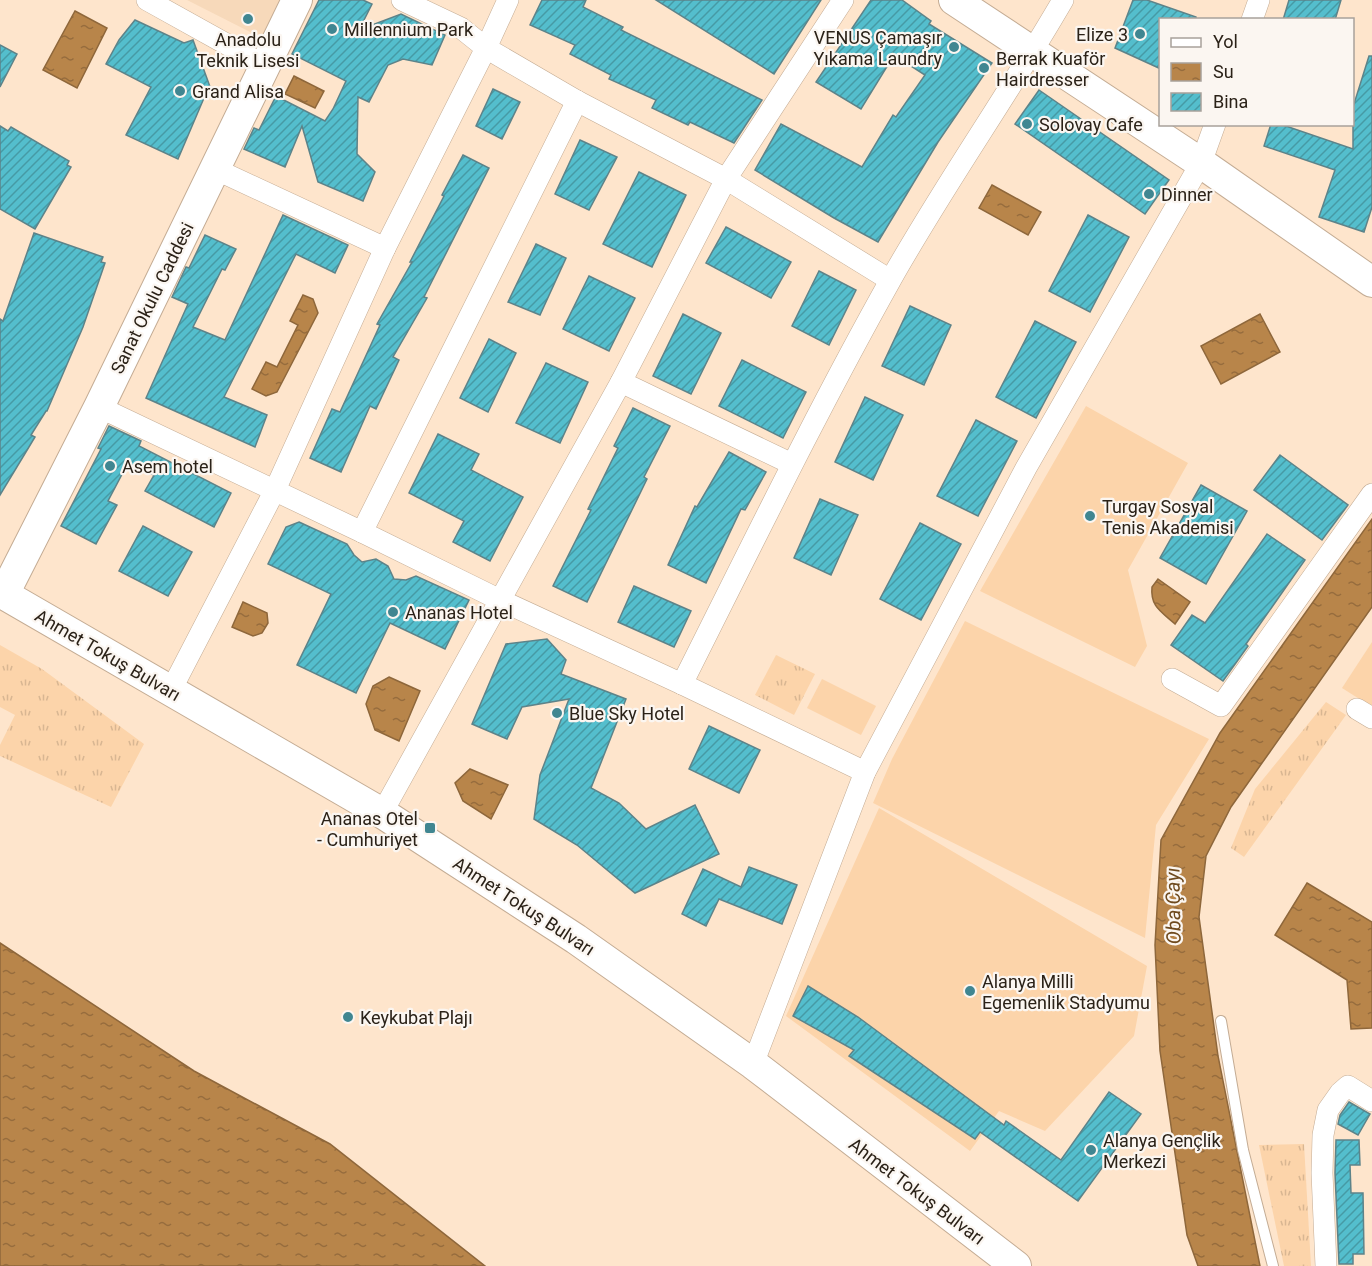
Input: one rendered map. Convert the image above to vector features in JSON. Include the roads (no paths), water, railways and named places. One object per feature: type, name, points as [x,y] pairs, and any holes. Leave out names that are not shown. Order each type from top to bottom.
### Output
[{"type":"main road","name":"Sanat Okulu Caddesi","points":[[2,593],[99,407],[297,0]]},
{"type":"main road","points":[[954,0],[1371,278]]},
{"type":"main road","name":"Ahmet Tokuş Bulvarı","points":[[2,593],[382,813],[576,939],[753,1064],[1016,1266]]},
{"type":"street","points":[[147,0],[264,65]]},
{"type":"street","points":[[402,0],[461,28],[486,48],[577,101],[726,179],[890,280]]},
{"type":"street","points":[[170,692],[274,490],[385,248],[508,0]]},
{"type":"street","points":[[382,813],[621,382],[726,179],[843,0]]},
{"type":"street","points":[[682,684],[792,464],[890,280],[964,158],[1033,53],[1063,0]]},
{"type":"street","points":[[1253,18],[1259,0]]},
{"type":"street","points":[[362,532],[577,101]]},
{"type":"street","points":[[753,1064],[866,772],[1026,468],[1201,163],[1214,126]]},
{"type":"street","points":[[215,169],[385,248]]},
{"type":"street","points":[[621,382],[792,464]]},
{"type":"street","points":[[99,407],[500,600],[866,772]]},
{"type":"street","points":[[1172,680],[1221,706],[1372,494]]},
{"type":"street","points":[[1326,1266],[1322,1173],[1325,1119],[1333,1101],[1348,1086],[1372,1101]]},
{"type":"lane","points":[[1221,1021],[1243,1150],[1273,1266]]},
{"type":"water","points":[[75,11],[107,28],[77,88],[43,70]]},
{"type":"water","points":[[294,76],[324,91],[315,108],[285,94]]},
{"type":"water","points":[[992,185],[1041,212],[1028,235],[979,208]]},
{"type":"water","points":[[303,295],[313,299],[318,313],[277,392],[266,396],[252,389],[266,362],[277,367],[298,325],[290,321]]},
{"type":"water","points":[[1260,314],[1280,352],[1221,384],[1201,346]]},
{"type":"water","name":"Oba Çayı","points":[[1372,519],[1372,607],[1231,807],[1206,856],[1199,917],[1218,1056],[1260,1266],[1198,1266],[1187,1235],[1160,1051],[1155,945],[1161,840],[1220,733]]},
{"type":"water","points":[[1158,579],[1190,602],[1175,624],[1153,600],[1152,587]]},
{"type":"water","points":[[243,602],[267,613],[268,623],[262,633],[253,636],[232,627]]},
{"type":"water","points":[[389,677],[420,691],[399,741],[375,730],[366,704],[373,686]]},
{"type":"water","points":[[470,769],[508,785],[491,819],[463,801],[455,783]]},
{"type":"water","points":[[1307,883],[1372,922],[1372,1028],[1351,1029],[1347,980],[1275,935]]},
{"type":"water","points":[[0,943],[194,1071],[330,1144],[485,1266],[0,1266]]},
{"type":"place","name":"Anadolu Teknik Lisesi","points":[[248,19]]},
{"type":"place","name":"Millennium Park","points":[[332,29]]},
{"type":"place","name":"Elize 3","points":[[1140,34]]},
{"type":"place","name":"VENUS Çamaşır Yıkama Laundry","points":[[954,47]]},
{"type":"place","name":"Berrak Kuaför Hairdresser","points":[[984,68]]},
{"type":"place","name":"Grand Alisa","points":[[180,91]]},
{"type":"place","name":"Solovay Cafe","points":[[1027,124]]},
{"type":"place","name":"Dinner","points":[[1149,194]]},
{"type":"place","name":"Asem hotel","points":[[110,466]]},
{"type":"place","name":"Turgay Sosyal Tenis Akademisi","points":[[1090,516]]},
{"type":"place","name":"Ananas Hotel","points":[[393,612]]},
{"type":"place","name":"Blue Sky Hotel","points":[[557,713]]},
{"type":"place","name":"Ananas Otel - Cumhuriyet","points":[[430,828]]},
{"type":"place","name":"Alanya Milli Egemenlik Stadyumu","points":[[970,991]]},
{"type":"place","name":"Keykubat Plajı","points":[[348,1017]]},
{"type":"place","name":"Alanya Gençlik Merkezi","points":[[1091,1150]]}]
